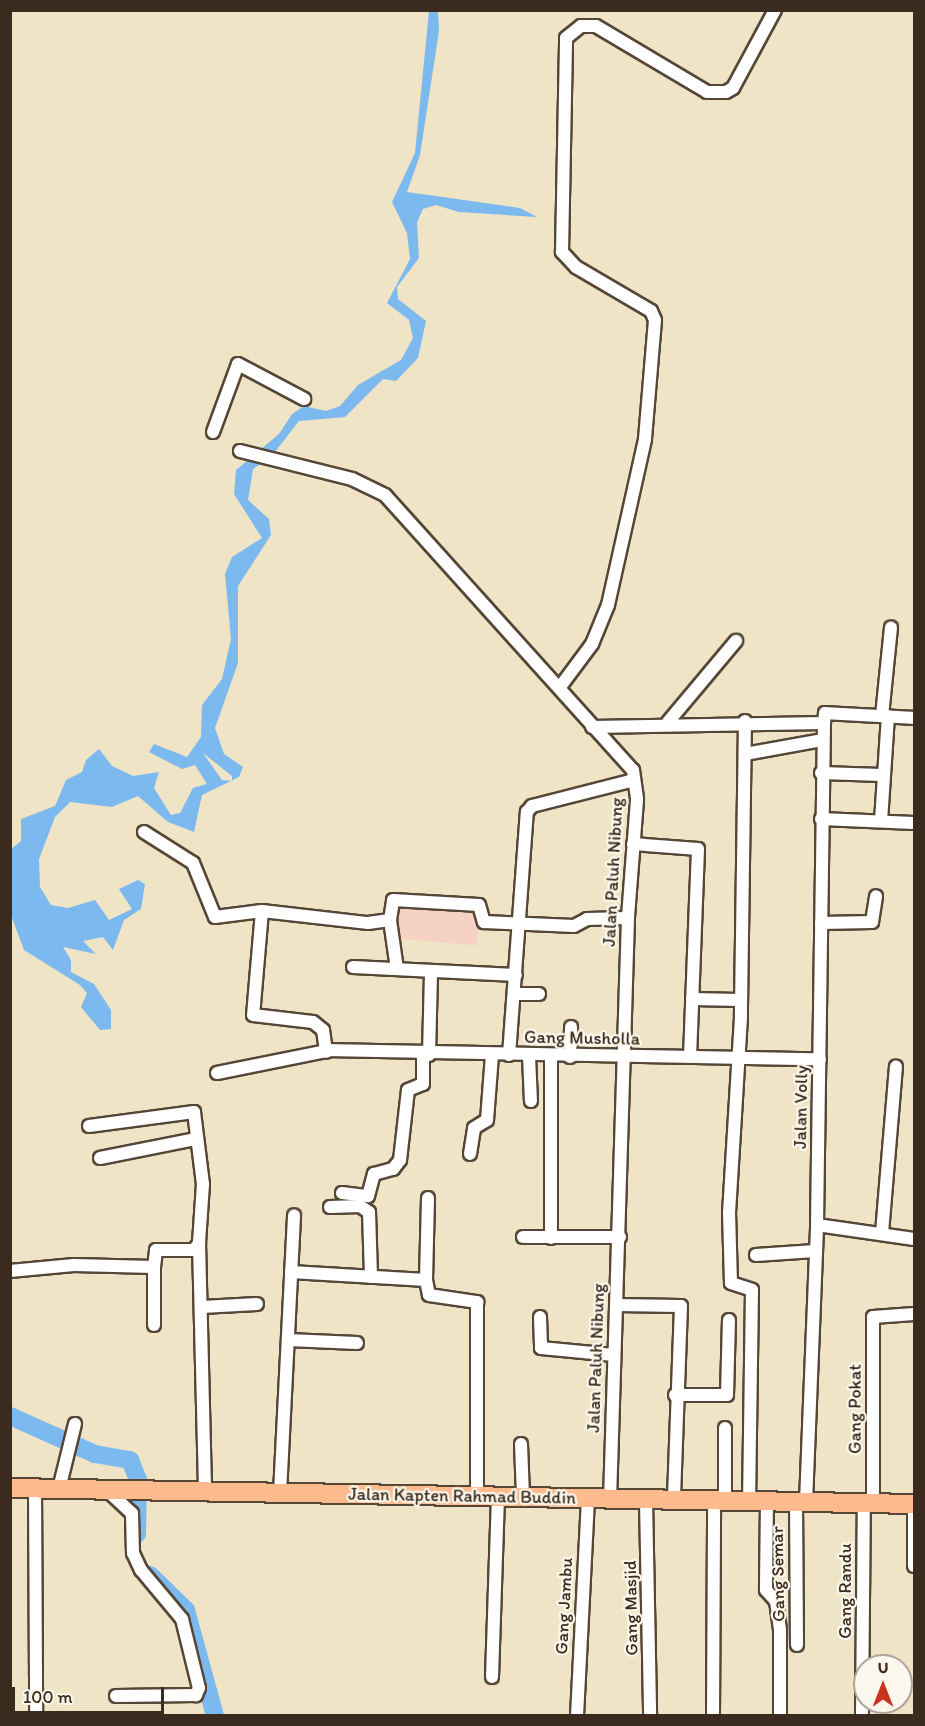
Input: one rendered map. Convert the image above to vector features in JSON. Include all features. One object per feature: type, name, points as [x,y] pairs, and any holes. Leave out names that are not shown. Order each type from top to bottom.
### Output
[{"type":"main road","name":"Jalan Kapten Rahmad Buddin","points":[[10,1488],[914,1504]]},
{"type":"street","points":[[560,687],[592,644],[608,605],[645,439],[655,321],[651,311],[576,267],[562,252],[566,38],[581,26],[596,26],[707,92],[726,92],[733,88],[775,10]]},
{"type":"street","points":[[213,432],[238,364],[304,399]]},
{"type":"street","name":"Jalan Paluh Nibung","points":[[240,451],[352,478],[385,495],[633,770],[633,844],[628,918],[620,1237],[616,1282],[610,1499]]},
{"type":"street","points":[[881,821],[891,627]]},
{"type":"street","points":[[668,722],[736,641]]},
{"type":"street","points":[[592,727],[668,722],[915,717]]},
{"type":"street","name":"Jalan Volly","points":[[801,1502],[817,1225],[820,819],[824,718]]},
{"type":"street","points":[[745,721],[739,1057],[730,1272],[732,1284],[752,1290],[758,1502],[766,1590],[776,1601],[780,1630],[780,1716]]},
{"type":"street","points":[[745,754],[822,740]]},
{"type":"street","points":[[821,773],[882,775]]},
{"type":"street","points":[[509,1055],[525,828],[532,806],[634,780]]},
{"type":"street","points":[[820,819],[915,823]]},
{"type":"street","points":[[144,832],[193,863],[215,917],[262,911],[349,924],[390,920]]},
{"type":"street","points":[[633,844],[698,849],[690,1056]]},
{"type":"street","points":[[820,923],[872,922],[876,896]]},
{"type":"street","points":[[397,969],[390,920],[393,900],[479,905],[484,922],[574,926],[586,919],[628,918]]},
{"type":"street","points":[[262,911],[253,1015],[313,1022],[322,1030],[333,1050]]},
{"type":"street","points":[[353,967],[516,975]]},
{"type":"street","points":[[342,1193],[369,1196],[374,1174],[393,1169],[400,1160],[408,1090],[423,1084],[431,971]]},
{"type":"street","points":[[515,994],[539,994]]},
{"type":"street","points":[[692,999],[740,1000]]},
{"type":"street","points":[[570,1057],[571,1027]]},
{"type":"street","name":"Gang Musholla","points":[[220,1071],[333,1050],[624,1058],[690,1056],[820,1059]]},
{"type":"street","points":[[470,1154],[474,1128],[487,1120],[492,1055]]},
{"type":"street","points":[[529,1056],[531,1101]]},
{"type":"street","points":[[551,1056],[551,1238]]},
{"type":"street","points":[[882,1233],[896,1067]]},
{"type":"street","points":[[89,1126],[194,1112],[203,1184],[199,1243],[205,1492]]},
{"type":"street","points":[[100,1158],[196,1139]]},
{"type":"street","points":[[428,1198],[426,1280],[429,1295],[477,1302],[477,1497]]},
{"type":"street","points":[[330,1206],[360,1206],[369,1212],[371,1277]]},
{"type":"street","points":[[280,1493],[294,1215]]},
{"type":"street","points":[[817,1225],[915,1239]]},
{"type":"street","points":[[523,1237],[620,1237]]},
{"type":"street","points":[[154,1325],[156,1250],[194,1250],[199,1243]]},
{"type":"street","points":[[756,1255],[815,1251]]},
{"type":"street","points":[[10,1271],[74,1265],[154,1267]]},
{"type":"street","points":[[291,1272],[426,1280]]},
{"type":"street","points":[[616,1302],[681,1306],[675,1395],[674,1500]]},
{"type":"street","points":[[202,1307],[257,1304]]},
{"type":"street","name":"Gang Pokat","points":[[868,1503],[874,1315],[915,1314]]},
{"type":"street","points":[[540,1317],[542,1348],[614,1355]]},
{"type":"street","points":[[675,1395],[727,1395],[729,1320]]},
{"type":"street","points":[[288,1340],[357,1343]]},
{"type":"street","points":[[59,1489],[65,1451],[75,1424]]},
{"type":"street","points":[[713,1716],[720,1501],[725,1428]]},
{"type":"street","points":[[521,1444],[523,1497]]},
{"type":"street","points":[[35,1488],[36,1716]]},
{"type":"street","points":[[108,1491],[132,1513],[133,1553],[141,1570],[182,1619],[199,1688],[196,1695],[116,1696]]},
{"type":"street","points":[[492,1677],[498,1497]]},
{"type":"street","name":"Gang Jambu","points":[[577,1716],[588,1498]]},
{"type":"street","name":"Gang Masjid","points":[[646,1500],[650,1716]]},
{"type":"street","name":"Gang Semar","points":[[797,1645],[801,1502]]},
{"type":"street","name":"Gang Randu","points":[[862,1716],[868,1503]]},
{"type":"street","points":[[914,1504],[915,1566]]},
{"type":"shaded area","points":[[393,902],[480,910],[477,945],[390,938]]},
{"type":"water","points":[[429,11],[438,11],[439,31],[420,155],[407,192],[520,208],[537,217],[459,212],[436,205],[423,209],[417,222],[419,258],[397,287],[398,299],[426,321],[418,358],[396,381],[383,379],[345,417],[299,421],[271,457],[253,469],[248,500],[269,519],[271,535],[238,586],[238,663],[215,728],[224,754],[243,767],[239,777],[232,780],[232,776],[203,753],[222,780],[231,781],[202,795],[194,832],[168,822],[138,796],[112,807],[70,802],[55,817],[39,859],[40,887],[51,905],[68,908],[95,900],[109,920],[132,909],[119,889],[138,880],[145,884],[141,909],[124,920],[113,950],[103,937],[83,941],[96,954],[63,947],[71,960],[71,972],[94,984],[111,1010],[111,1029],[100,1030],[81,1007],[87,993],[80,985],[24,950],[11,915],[10,850],[21,841],[21,819],[55,806],[66,780],[82,772],[86,760],[99,749],[112,766],[133,776],[159,772],[154,788],[171,815],[180,813],[193,788],[207,784],[195,765],[182,769],[149,752],[154,744],[187,757],[201,737],[202,705],[222,679],[231,639],[225,574],[232,557],[262,538],[234,494],[236,470],[279,434],[292,414],[304,406],[326,411],[340,406],[358,385],[401,360],[413,338],[409,320],[387,303],[410,259],[407,233],[392,202],[415,153]]},
{"type":"waterway","points":[[10,1416],[95,1454],[130,1460],[138,1480],[137,1534]]},
{"type":"waterway","points":[[150,1575],[186,1610],[215,1716]]}]
